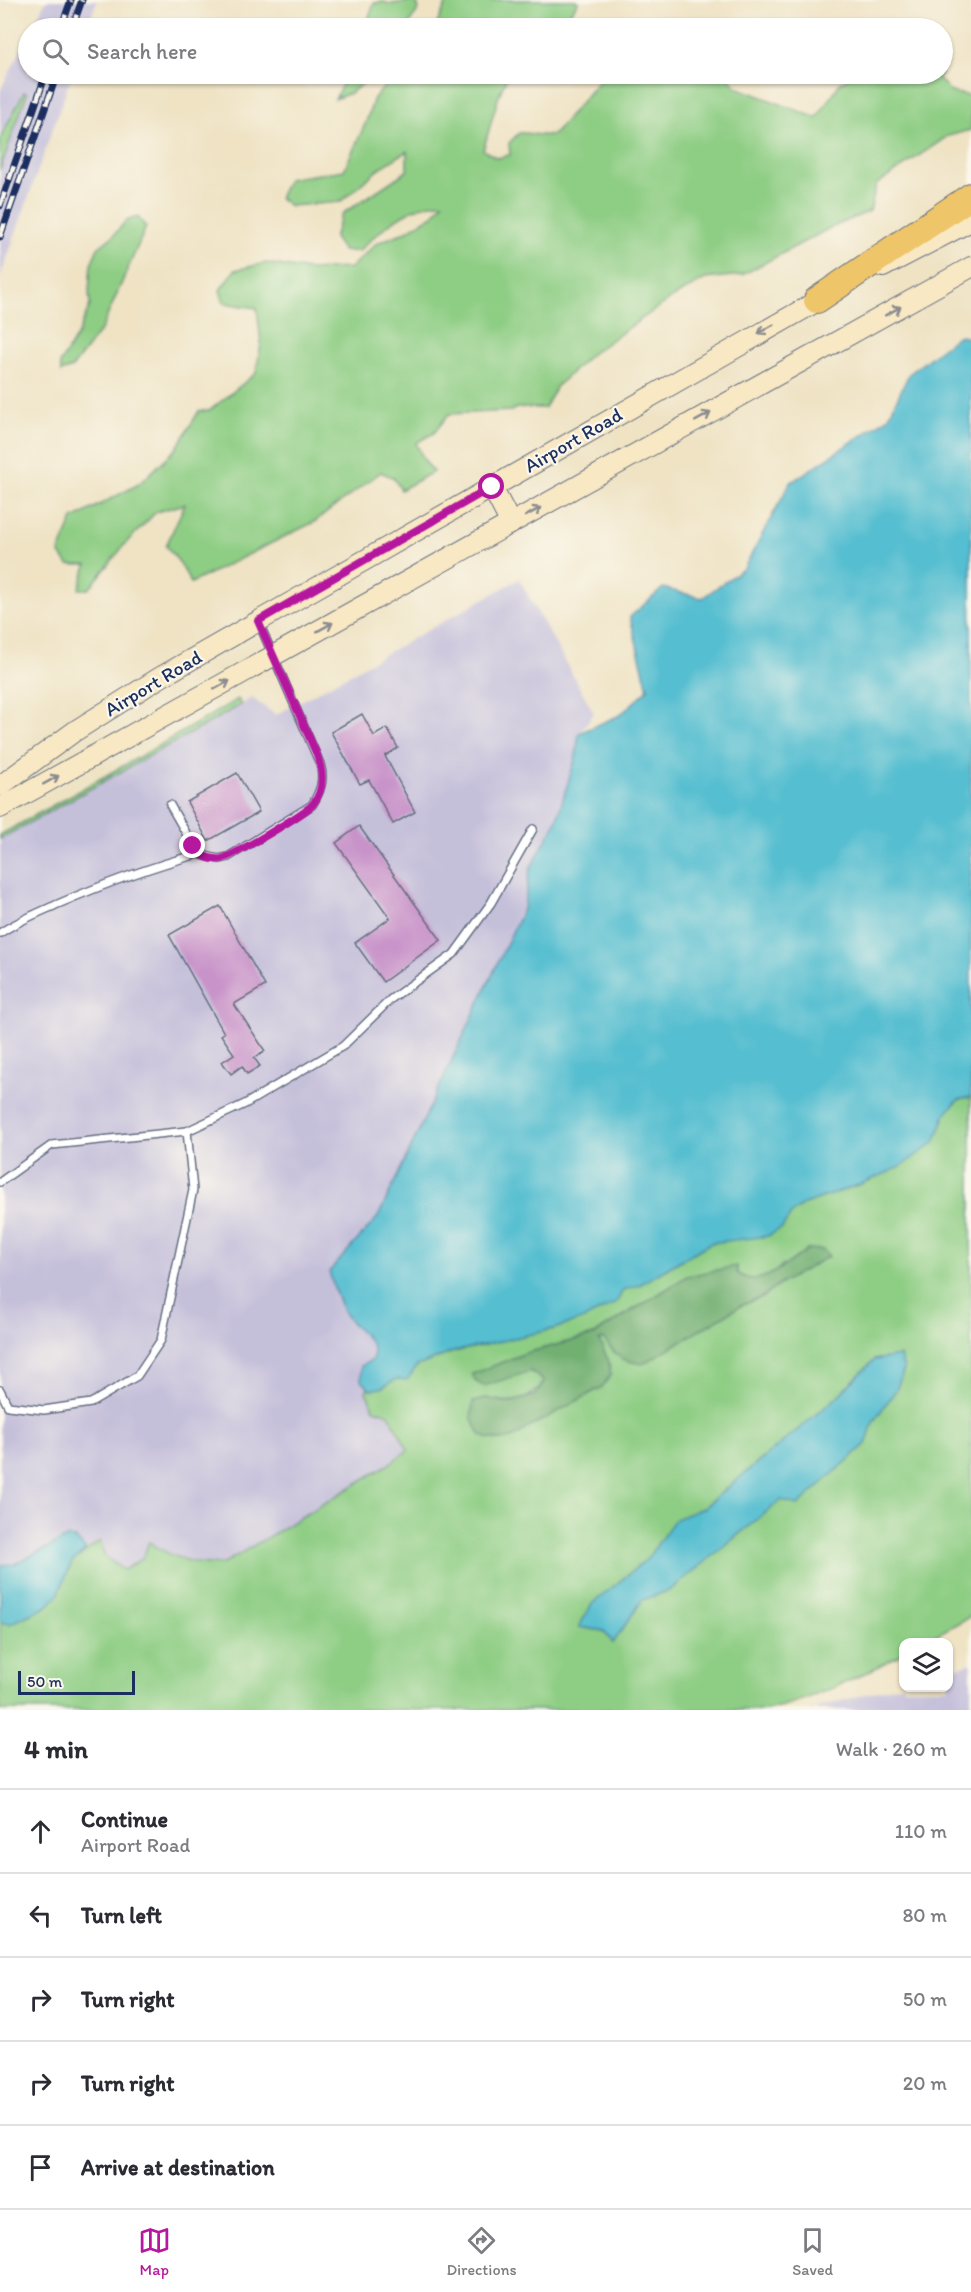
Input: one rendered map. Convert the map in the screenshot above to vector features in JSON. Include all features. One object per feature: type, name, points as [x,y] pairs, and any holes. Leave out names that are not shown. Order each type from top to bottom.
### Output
[{"type":"highway","points":[[817,300],[971,196]]},
{"type":"main road","name":"Airport Road","points":[[0,786],[75,731],[159,678],[817,300],[971,221]]},
{"type":"main road","name":"Airport Road","points":[[0,808],[971,267]]},
{"type":"main road","points":[[492,487],[510,524]]},
{"type":"lane","points":[[0,933],[14,924],[89,890],[148,867],[198,854],[208,858],[228,857],[312,805],[319,793],[323,773],[258,621]]},
{"type":"lane","points":[[170,805],[198,854]]},
{"type":"lane","points":[[0,1182],[52,1145],[187,1131],[245,1104],[343,1046],[391,999],[454,954],[490,903],[533,829]]},
{"type":"lane","points":[[0,1390],[8,1406],[44,1410],[91,1403],[137,1376],[161,1340],[193,1190],[187,1131]]},
{"type":"shaded area","points":[[46,0],[97,0],[91,18],[37,18]]},
{"type":"shaded area","points":[[18,56],[18,84],[68,84],[0,278],[0,170],[27,94],[24,93],[0,139],[0,91]]},
{"type":"shaded area","points":[[519,579],[594,713],[579,733],[576,756],[556,822],[530,869],[524,907],[378,1217],[329,1272],[363,1333],[373,1344],[374,1353],[361,1380],[368,1387],[366,1392],[374,1409],[389,1414],[408,1450],[386,1466],[223,1564],[207,1565],[185,1559],[164,1552],[150,1542],[143,1558],[124,1570],[105,1557],[100,1541],[86,1550],[76,1539],[59,1540],[37,1554],[14,1564],[0,1565],[0,839],[252,698],[276,715]]},
{"type":"shaded area","points":[[971,1663],[971,1710],[808,1710],[899,1685],[899,1692],[953,1692],[953,1669]]},
{"type":"green space","points":[[448,0],[576,0],[578,2],[567,18],[440,18]]},
{"type":"green space","points":[[415,1],[419,8],[413,18],[369,18],[374,3],[391,4]]},
{"type":"green space","points":[[342,84],[362,84],[350,93],[335,99]]},
{"type":"green space","points":[[387,84],[504,84],[483,150],[497,158],[510,155],[509,143],[519,133],[554,134],[596,84],[734,84],[736,87],[817,118],[839,84],[944,84],[951,92],[971,96],[971,130],[948,136],[876,185],[870,211],[828,229],[742,275],[705,279],[675,296],[591,354],[557,386],[545,408],[449,414],[434,433],[416,443],[433,472],[401,490],[394,478],[381,472],[314,522],[191,583],[179,562],[166,546],[185,504],[156,512],[125,544],[89,589],[79,589],[87,565],[68,565],[59,552],[73,519],[139,484],[176,449],[199,411],[209,411],[256,373],[261,343],[257,308],[224,303],[220,290],[235,270],[266,263],[309,270],[350,268],[377,243],[405,232],[433,215],[443,203],[419,207],[408,212],[397,218],[359,251],[343,251],[334,238],[342,214],[407,171],[407,151],[380,168],[340,202],[290,206],[279,198],[288,179],[344,170],[366,122],[374,98]]},
{"type":"green space","points":[[24,92],[27,93],[0,170],[0,139]]},
{"type":"green space","points":[[138,217],[146,227],[102,328],[72,368],[61,372],[60,363],[77,336],[90,305],[91,264],[98,248],[126,221]]},
{"type":"green space","points":[[238,699],[241,705],[0,839],[0,835]]},
{"type":"green space","points":[[971,1097],[971,1616],[930,1638],[899,1638],[899,1655],[837,1686],[802,1700],[766,1710],[0,1710],[0,1622],[9,1624],[46,1607],[58,1595],[72,1562],[100,1541],[105,1557],[124,1570],[143,1558],[149,1542],[184,1559],[203,1564],[223,1564],[386,1466],[408,1450],[389,1414],[374,1409],[366,1392],[368,1387],[370,1389],[381,1388],[417,1366],[453,1352],[486,1345],[616,1303],[623,1290],[639,1285],[710,1243],[782,1228],[792,1213],[804,1204],[861,1184],[935,1142],[946,1113],[958,1100]],"holes":[[[783,1265],[792,1276],[764,1296],[740,1306],[643,1363],[604,1339],[598,1341],[609,1362],[611,1375],[602,1387],[510,1439],[499,1440],[481,1436],[486,1398],[504,1401],[518,1400],[531,1395],[544,1382],[531,1371],[473,1374],[526,1353],[594,1335],[635,1308],[737,1267],[737,1273],[743,1277],[755,1279],[767,1276]],[[900,1356],[904,1370],[896,1390],[873,1422],[866,1444],[781,1500],[670,1590],[642,1600],[613,1643],[604,1631],[579,1627],[592,1604],[647,1559],[675,1520],[703,1508],[835,1399],[874,1360]]]},
{"type":"green space","points":[[808,1249],[823,1250],[829,1256],[773,1288],[764,1296],[740,1306],[643,1364],[620,1357],[604,1339],[599,1340],[609,1362],[611,1375],[602,1387],[510,1439],[499,1440],[481,1436],[471,1417],[473,1402],[486,1398],[508,1403],[535,1395],[544,1382],[531,1371],[484,1386],[476,1382],[472,1374],[526,1353],[594,1335],[687,1276],[737,1266],[737,1273],[746,1278],[765,1277]]},
{"type":"water","points":[[959,335],[971,339],[971,1097],[958,1100],[946,1113],[935,1142],[900,1167],[861,1184],[804,1204],[792,1213],[782,1228],[768,1236],[710,1243],[639,1285],[623,1290],[616,1303],[584,1319],[554,1329],[453,1352],[417,1366],[407,1380],[396,1379],[381,1388],[370,1389],[361,1380],[361,1366],[372,1360],[370,1341],[344,1312],[329,1272],[378,1217],[524,907],[530,869],[556,822],[576,756],[579,733],[620,715],[648,689],[630,617],[663,588],[702,598],[744,568],[790,483],[888,418],[909,374]]},
{"type":"water","points":[[900,1356],[904,1369],[896,1390],[873,1422],[866,1444],[798,1505],[781,1500],[670,1590],[642,1600],[613,1643],[604,1631],[579,1627],[592,1604],[647,1559],[675,1519],[703,1508],[835,1399],[874,1360]]},
{"type":"water","points":[[69,1537],[76,1539],[86,1550],[72,1562],[58,1595],[46,1607],[9,1624],[0,1622],[0,1565],[14,1564]]},
{"type":"building","points":[[362,714],[374,736],[387,728],[398,748],[385,756],[415,812],[393,824],[369,780],[360,784],[331,732]]},
{"type":"building","points":[[237,773],[259,812],[208,841],[187,802]]},
{"type":"building","points":[[359,826],[441,940],[383,982],[355,943],[390,918],[336,843]]},
{"type":"building","points":[[220,906],[265,986],[234,1004],[265,1051],[254,1058],[260,1066],[247,1074],[242,1066],[231,1074],[222,1062],[234,1054],[221,1035],[224,1033],[169,935]]},
{"type":"railway","points":[[65,18],[71,0]]},
{"type":"railway","points":[[76,18],[82,0]]},
{"type":"railway","points":[[0,206],[43,84]]},
{"type":"railway","points":[[0,237],[54,84]]},
{"type":"route","points":[[193,846],[198,854],[208,858],[228,857],[312,805],[321,789],[323,773],[317,755],[258,621],[492,487]]}]
